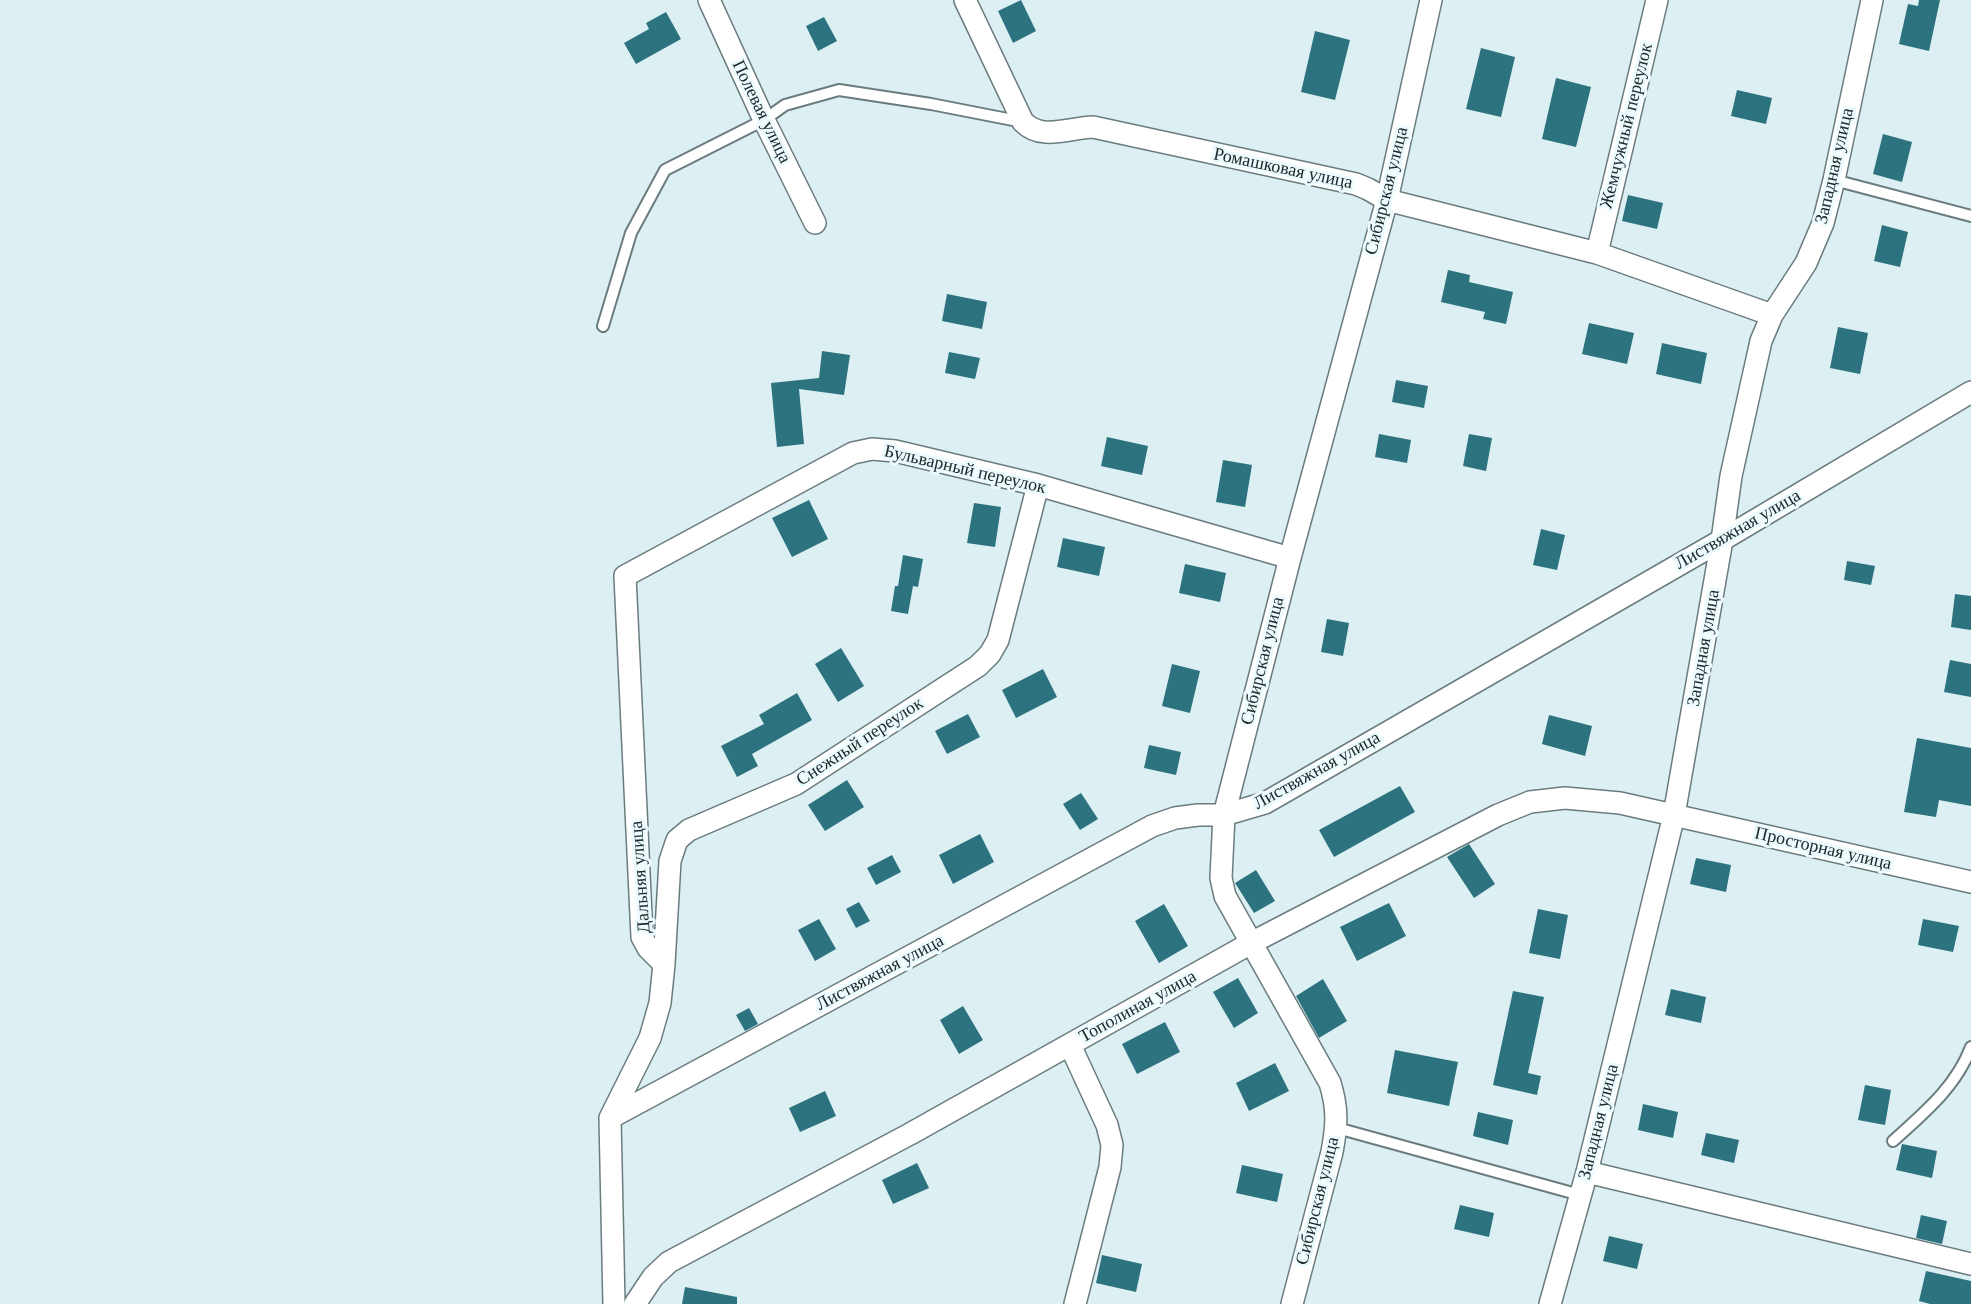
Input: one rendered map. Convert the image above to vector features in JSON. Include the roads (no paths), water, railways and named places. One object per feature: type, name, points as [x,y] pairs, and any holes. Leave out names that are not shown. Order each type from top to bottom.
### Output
[{"type":"street","name":"Полевая улица","points":[[709,0],[764,120],[815,223]]},
{"type":"street","points":[[965,0],[1023,122]]},
{"type":"street","name":"Сибирская улица","points":[[1292,1304],[1337,1128],[1336,1104],[1330,1083],[1225,896],[1221,878],[1224,815],[1386,200],[1431,0]]},
{"type":"street","name":"Жемчужный переулок","points":[[1597,253],[1657,0]]},
{"type":"street","name":"Западная улица","points":[[1550,1304],[1587,1172],[1674,815],[1736,453],[1761,341],[1772,315],[1806,263],[1823,223],[1872,0]]},
{"type":"street","name":"Ромашковая улица","points":[[1023,122],[1031,130],[1047,134],[1093,127],[1356,184],[1386,200],[1597,253],[1772,315]]},
{"type":"street","name":"Листвяжная улица","points":[[610,1118],[1152,826],[1175,818],[1224,815],[1265,803],[1722,540],[1971,392]]},
{"type":"street","name":"Бульварный переулок","points":[[625,576],[853,453],[872,449],[895,451],[1038,485],[1290,558]]},
{"type":"street","name":"Снежный переулок","points":[[664,964],[670,861],[677,840],[689,830],[796,784],[978,666],[990,654],[998,640],[1038,485]]},
{"type":"street","name":"Дальняя улица","points":[[625,576],[642,937],[648,948],[664,964]]},
{"type":"street","name":"Тополиная улица","points":[[634,1304],[653,1277],[669,1262],[910,1134],[1251,943],[1498,815],[1530,802],[1564,798],[1620,803],[1674,815]]},
{"type":"street","name":"Просторная улица","points":[[1674,815],[1971,882]]},
{"type":"street","points":[[614,1304],[610,1118],[650,1038],[660,1003],[664,964]]},
{"type":"street","points":[[1070,1045],[1107,1125],[1112,1145],[1110,1167],[1075,1304]]},
{"type":"street","points":[[1587,1172],[1971,1264]]},
{"type":"lane","points":[[603,326],[631,233],[665,170],[764,120],[785,105],[839,90],[931,104],[1023,122]]},
{"type":"lane","points":[[1834,180],[1971,216]]},
{"type":"lane","points":[[1893,1141],[1937,1102],[1956,1076],[1971,1047]]},
{"type":"lane","points":[[1337,1128],[1580,1194]]}]
